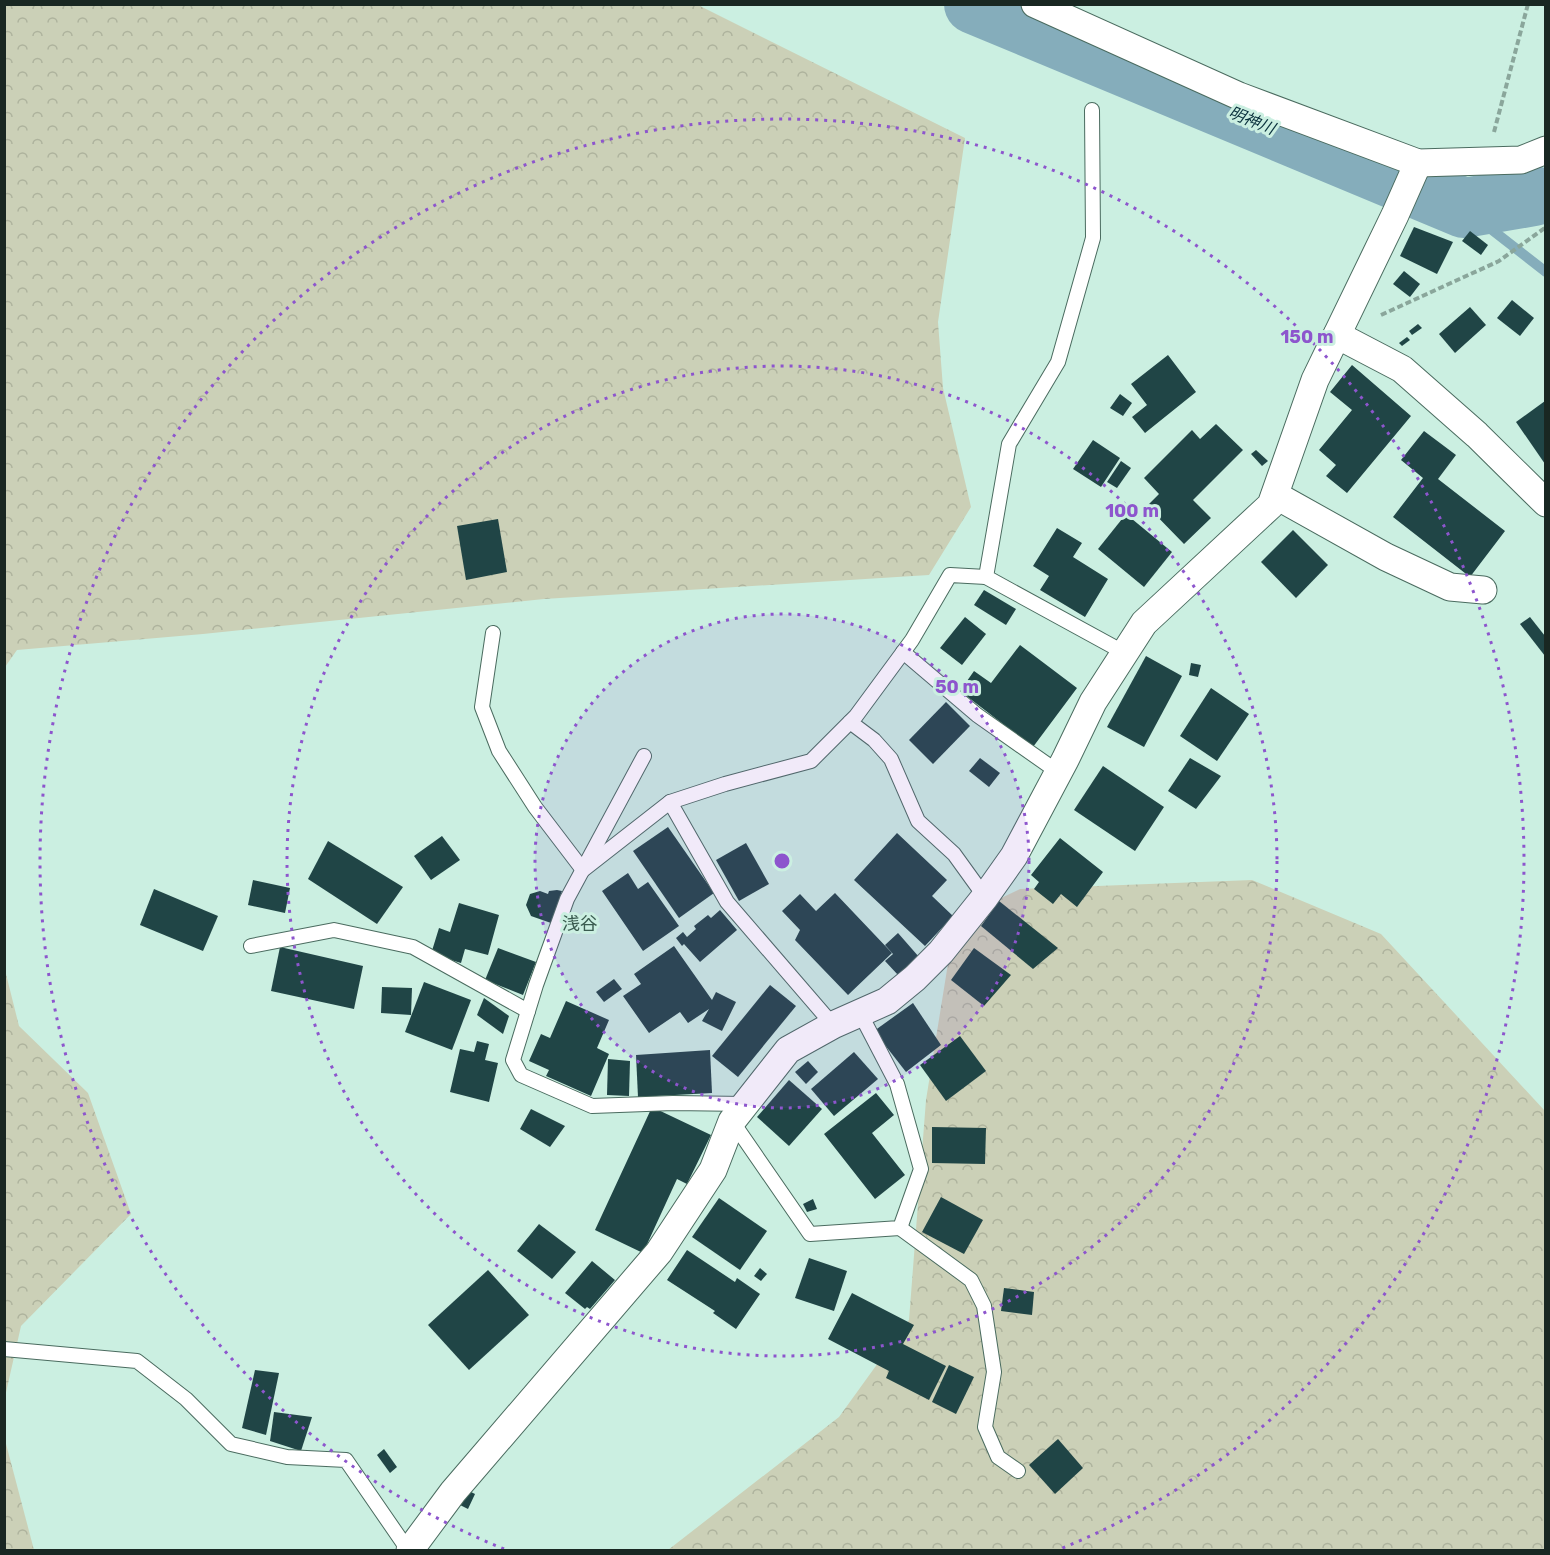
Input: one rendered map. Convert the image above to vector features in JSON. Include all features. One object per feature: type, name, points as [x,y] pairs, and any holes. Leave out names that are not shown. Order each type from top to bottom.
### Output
[{"type":"street","points":[[1035,4],[1239,96],[1417,164],[1521,160],[1545,150]]},
{"type":"street","points":[[409,1551],[453,1492],[659,1252],[712,1170],[739,1112],[788,1050],[833,1025],[886,1001],[915,978],[941,952],[1014,856],[1093,702],[1144,623],[1271,506],[1315,380],[1395,215],[1417,164]]},
{"type":"street","points":[[1337,335],[1402,369],[1478,435],[1545,503]]},
{"type":"street","points":[[1275,495],[1386,557],[1450,587],[1483,590]]},
{"type":"lane","points":[[986,578],[1009,444],[1058,362],[1093,238],[1092,110]]},
{"type":"lane","points":[[583,870],[670,802],[725,784],[811,761],[856,716],[912,640],[950,575],[986,578],[1125,653]]},
{"type":"lane","points":[[493,633],[482,707],[499,751],[535,807],[583,870]]},
{"type":"lane","points":[[903,652],[977,715],[1058,772]]},
{"type":"lane","points":[[850,722],[874,740],[891,759],[918,821],[954,854],[985,897]]},
{"type":"lane","points":[[644,756],[567,899],[513,1060],[522,1075],[592,1106],[673,1103],[739,1112],[810,1234],[900,1228],[971,1280],[984,1306],[994,1372],[985,1426],[998,1457],[1018,1470]]},
{"type":"lane","points":[[670,802],[727,902],[833,1025]]},
{"type":"lane","points":[[251,946],[334,930],[413,947],[528,1011]]},
{"type":"lane","points":[[860,1013],[897,1083],[921,1169],[900,1228]]},
{"type":"lane","points":[[4,1349],[137,1362],[186,1399],[231,1444],[287,1457],[346,1460],[409,1551]]},
{"type":"path","points":[[1486,161],[1528,4]]},
{"type":"path","points":[[1380,316],[1499,261],[1545,226]]},
{"type":"green space","points":[[5,5],[698,5],[965,138],[938,322],[943,388],[971,507],[929,575],[544,599],[203,634],[17,650],[5,667]]},
{"type":"green space","points":[[1252,880],[1381,934],[1545,1111],[1545,1550],[668,1550],[839,1417],[909,1320],[926,1100],[955,920],[1020,889]]},
{"type":"green space","points":[[5,970],[19,1026],[88,1093],[131,1214],[21,1326],[5,1397]]},
{"type":"green space","points":[[5,1440],[34,1550],[5,1550]]},
{"type":"building","points":[[1414,227],[1453,242],[1437,274],[1400,256]]},
{"type":"building","points":[[1470,231],[1488,245],[1481,255],[1462,241]]},
{"type":"building","points":[[1404,271],[1420,284],[1410,297],[1393,284]]},
{"type":"building","points":[[1512,300],[1534,318],[1520,336],[1497,318]]},
{"type":"building","points":[[1470,307],[1486,325],[1455,353],[1439,334]]},
{"type":"building","points":[[1418,324],[1422,328],[1412,335],[1409,331]]},
{"type":"building","points":[[1407,337],[1410,340],[1402,346],[1399,343]]},
{"type":"building","points":[[1168,355],[1196,392],[1145,433],[1132,417],[1147,405],[1131,384]]},
{"type":"building","points":[[1352,365],[1411,416],[1347,493],[1326,476],[1336,465],[1319,450],[1352,410],[1330,392]]},
{"type":"building","points":[[1120,394],[1132,403],[1123,416],[1110,408]]},
{"type":"building","points":[[1545,401],[1545,464],[1516,422]]},
{"type":"building","points":[[1216,424],[1243,450],[1193,500],[1211,518],[1184,544],[1147,506],[1159,494],[1144,478],[1192,430],[1200,439]]},
{"type":"building","points":[[1424,431],[1456,455],[1438,479],[1505,531],[1470,577],[1393,517],[1423,478],[1401,460]]},
{"type":"building","points":[[1093,440],[1120,458],[1101,487],[1073,469]]},
{"type":"building","points":[[1256,450],[1268,461],[1262,466],[1251,454]]},
{"type":"building","points":[[1121,461],[1131,468],[1117,488],[1107,482]]},
{"type":"building","points":[[1126,514],[1172,552],[1144,587],[1098,549]]},
{"type":"building","points":[[498,519],[507,572],[466,580],[457,526]]},
{"type":"building","points":[[1057,528],[1082,543],[1073,557],[1108,579],[1085,617],[1040,590],[1049,576],[1033,566]]},
{"type":"building","points":[[1293,530],[1328,565],[1296,598],[1261,562]]},
{"type":"building","points":[[984,590],[1016,609],[1006,625],[974,605]]},
{"type":"building","points":[[965,617],[986,634],[962,665],[940,648]]},
{"type":"building","points":[[1530,617],[1545,636],[1545,656],[1520,624]]},
{"type":"building","points":[[1020,645],[1077,688],[1033,747],[960,691],[974,671],[991,683]]},
{"type":"building","points":[[1146,656],[1182,676],[1144,747],[1107,727]]},
{"type":"building","points":[[1191,663],[1201,665],[1198,677],[1189,675]]},
{"type":"building","points":[[1211,688],[1249,714],[1217,761],[1180,736]]},
{"type":"building","points":[[946,702],[970,726],[933,764],[909,740]]},
{"type":"building","points":[[980,758],[1000,773],[989,787],[969,771]]},
{"type":"building","points":[[1190,758],[1221,776],[1196,809],[1168,791]]},
{"type":"building","points":[[1103,766],[1164,807],[1135,851],[1074,810]]},
{"type":"building","points":[[668,827],[714,893],[679,918],[633,851]]},
{"type":"building","points":[[897,833],[947,880],[932,896],[953,916],[925,946],[854,880]]},
{"type":"building","points":[[442,836],[460,860],[431,880],[414,856]]},
{"type":"building","points":[[1060,838],[1103,872],[1077,907],[1061,894],[1053,904],[1034,889],[1039,882],[1031,875]]},
{"type":"building","points":[[328,841],[403,887],[377,924],[308,879]]},
{"type":"building","points":[[746,843],[769,884],[739,901],[716,860]]},
{"type":"building","points":[[628,873],[638,889],[648,882],[679,926],[643,951],[602,891]]},
{"type":"building","points":[[253,880],[290,888],[285,913],[248,905]]},
{"type":"building","points":[[154,889],[218,916],[203,951],[140,925]]},
{"type":"building","points":[[540,891],[548,894],[549,891],[562,891],[551,923],[531,916],[526,905],[530,894]]},
{"type":"building","points":[[835,893],[892,953],[848,995],[795,940],[800,930],[782,911],[800,894],[816,911]]},
{"type":"building","points":[[999,901],[1058,948],[1033,969],[981,926]]},
{"type":"building","points":[[459,903],[499,915],[488,955],[465,949],[461,963],[431,954],[439,928],[450,932]]},
{"type":"building","points":[[720,910],[737,930],[700,962],[676,938],[683,932],[687,937],[696,929],[694,926],[708,915],[711,918]]},
{"type":"building","points":[[898,933],[919,957],[898,975],[885,961],[893,954],[885,945]]},
{"type":"building","points":[[674,946],[712,1000],[716,992],[736,1002],[722,1031],[702,1021],[709,1009],[688,1023],[680,1012],[649,1033],[623,996],[641,984],[634,974]]},
{"type":"building","points":[[280,947],[363,966],[354,1009],[271,991]]},
{"type":"building","points":[[498,948],[536,962],[523,995],[485,980]]},
{"type":"building","points":[[974,948],[1011,975],[984,1006],[951,980]]},
{"type":"building","points":[[614,979],[622,989],[604,1002],[596,992]]},
{"type":"building","points":[[424,982],[471,1000],[452,1050],[405,1032]]},
{"type":"building","points":[[770,985],[796,1006],[738,1077],[712,1056]]},
{"type":"building","points":[[382,987],[412,988],[411,1015],[381,1013]]},
{"type":"building","points":[[484,998],[509,1016],[503,1034],[477,1015]]},
{"type":"building","points":[[566,1001],[609,1020],[597,1048],[609,1054],[591,1096],[546,1076],[549,1070],[529,1061],[541,1034],[550,1038]]},
{"type":"building","points":[[913,1003],[941,1045],[906,1072],[874,1031]]},
{"type":"building","points":[[960,1036],[986,1071],[946,1101],[920,1065]]},
{"type":"building","points":[[477,1041],[489,1044],[485,1060],[498,1063],[489,1102],[450,1092],[460,1049],[474,1052]]},
{"type":"building","points":[[710,1050],[712,1093],[638,1097],[636,1055]]},
{"type":"building","points":[[854,1052],[878,1079],[834,1116],[811,1089]]},
{"type":"building","points":[[608,1059],[630,1061],[629,1096],[607,1095]]},
{"type":"building","points":[[808,1061],[818,1072],[806,1084],[795,1072]]},
{"type":"building","points":[[789,1080],[822,1109],[789,1146],[757,1117]]},
{"type":"building","points":[[876,1093],[894,1115],[872,1133],[905,1175],[875,1199],[824,1134]]},
{"type":"building","points":[[652,1107],[711,1135],[687,1184],[677,1179],[643,1253],[595,1230]]},
{"type":"building","points":[[531,1109],[565,1126],[550,1147],[520,1129]]},
{"type":"building","points":[[932,1127],[986,1128],[985,1164],[932,1163]]},
{"type":"building","points":[[941,1197],[983,1220],[964,1254],[922,1232]]},
{"type":"building","points":[[719,1198],[767,1231],[740,1270],[692,1237]]},
{"type":"building","points":[[813,1199],[817,1209],[807,1212],[803,1204]]},
{"type":"building","points":[[539,1224],[576,1252],[552,1279],[517,1251]]},
{"type":"building","points":[[687,1250],[735,1282],[737,1278],[760,1294],[736,1329],[713,1313],[715,1311],[667,1280]]},
{"type":"building","points":[[809,1258],[847,1271],[834,1311],[795,1298]]},
{"type":"building","points":[[592,1261],[615,1280],[590,1309],[587,1307],[585,1309],[565,1293]]},
{"type":"building","points":[[760,1268],[767,1274],[761,1281],[754,1276]]},
{"type":"building","points":[[488,1270],[529,1315],[469,1370],[428,1325]]},
{"type":"building","points":[[1004,1288],[1034,1292],[1032,1315],[1001,1311]]},
{"type":"building","points":[[852,1293],[914,1325],[903,1344],[946,1366],[929,1400],[886,1378],[889,1371],[828,1339]]},
{"type":"building","points":[[949,1365],[974,1377],[956,1414],[932,1402]]},
{"type":"building","points":[[255,1370],[279,1373],[266,1435],[242,1428]]},
{"type":"building","points":[[274,1412],[312,1417],[301,1451],[270,1441]]},
{"type":"building","points":[[1058,1439],[1083,1468],[1055,1494],[1029,1465]]},
{"type":"building","points":[[384,1449],[397,1467],[390,1473],[377,1455]]},
{"type":"building","points":[[467,1490],[475,1494],[468,1509],[460,1505]]},
{"type":"waterway","name":"明神川","points":[[974,4],[1464,208],[1534,196]]},
{"type":"waterway","points":[[1534,196],[1546,189]]},
{"type":"waterway","points":[[1464,208],[1546,272]]},
{"type":"district","name":"浅谷","points":[[580,924]]}]
